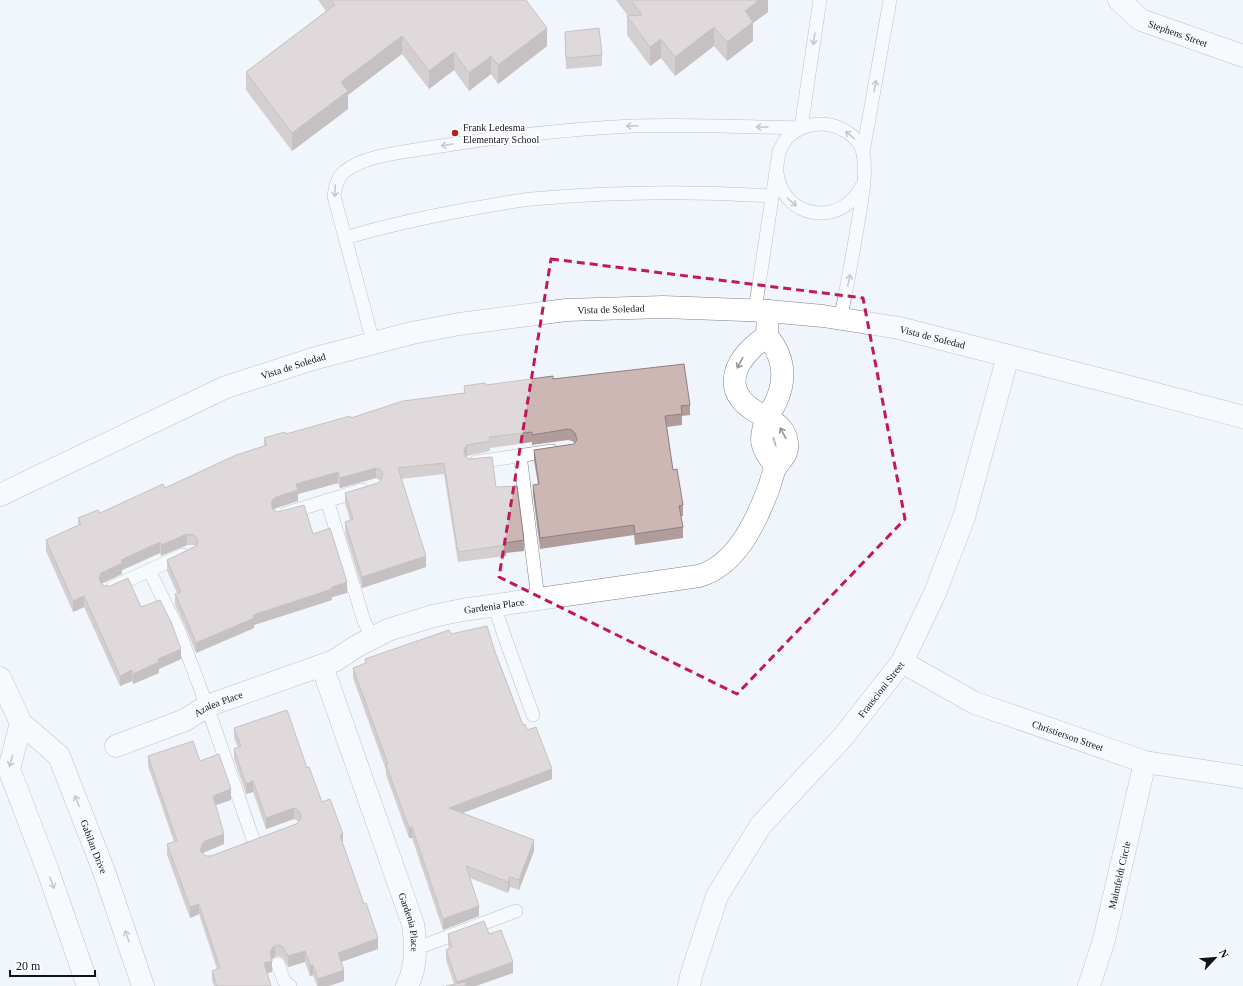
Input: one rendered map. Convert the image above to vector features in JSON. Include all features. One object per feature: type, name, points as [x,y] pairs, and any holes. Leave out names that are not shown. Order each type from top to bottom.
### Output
[{"type":"street","name":"Stephens Street","points":[[1119,0],[1141,20],[1243,56]]},
{"type":"street","name":"Vista de Soledad","points":[[0,495],[226,387],[316,358],[412,333],[459,324],[566,310],[663,307],[762,310],[823,316],[899,328],[1243,417]]},
{"type":"street","points":[[762,310],[767,336],[777,351],[782,370],[779,396],[775,406],[767,417],[755,412],[743,402],[735,389],[734,382],[738,366],[744,356],[755,344],[767,336]]},
{"type":"street","name":"Franscioni Street","points":[[689,986],[690,976],[717,896],[760,826],[842,736],[902,662],[935,593],[964,517],[1008,356]]},
{"type":"street","name":"Gardenia Place","points":[[407,986],[414,965],[415,941],[413,924],[322,666],[334,661],[372,637],[408,623],[433,616],[699,576],[709,573],[732,556],[744,539],[758,514],[768,490],[776,467],[767,455],[761,438],[767,417]]},
{"type":"street","name":"Christierson Street","points":[[902,662],[975,703],[1146,762],[1243,778]]},
{"type":"street","name":"Azalea Place","points":[[116,746],[185,720],[207,706],[322,666]]},
{"type":"street","name":"Gabilan Drive","points":[[0,678],[21,723],[59,756],[105,874],[143,986]]},
{"type":"street","points":[[21,723],[9,769],[48,871],[88,986]]},
{"type":"street","name":"Malmfeldt Circle","points":[[1089,986],[1104,940],[1146,762]]},
{"type":"lane","points":[[801,128],[820,0]]},
{"type":"lane","points":[[840,319],[850,276],[864,183],[863,152],[890,0]]},
{"type":"lane","points":[[762,310],[772,196],[779,152],[786,139],[801,128],[813,124],[828,124],[843,129],[855,139],[863,152]]},
{"type":"lane","points":[[373,342],[334,196],[336,183],[343,172],[369,159],[454,144],[589,129],[682,125],[801,128]]},
{"type":"lane","points":[[776,168],[778,182],[784,194],[794,204],[807,211],[820,214],[834,211],[847,205],[857,196],[864,183]]},
{"type":"lane","points":[[345,238],[432,216],[531,199],[627,194],[731,194],[772,196]]},
{"type":"lane","points":[[472,462],[562,449]]},
{"type":"lane","points":[[520,455],[538,599]]},
{"type":"lane","points":[[279,515],[375,486]]},
{"type":"lane","points":[[327,500],[364,621],[372,637]]},
{"type":"lane","points":[[107,589],[190,552]]},
{"type":"lane","points":[[149,570],[178,629],[207,706],[254,842]]},
{"type":"lane","points":[[494,606],[533,715]]},
{"type":"lane","points":[[241,846],[267,837]]},
{"type":"lane","points":[[415,949],[516,911]]},
{"type":"lane","points":[[278,964],[284,981],[290,986]]},
{"type":"highlighted area","points":[[551,259],[863,298],[905,519],[737,694],[499,577]]},
{"type":"building","points":[[331,0],[526,0],[547,28],[498,65],[491,56],[469,73],[454,52],[429,71],[402,36],[341,82],[348,91],[292,133],[246,72],[335,5]]},
{"type":"building","points":[[631,0],[759,0],[745,11],[753,22],[727,42],[714,27],[675,57],[661,39],[650,47],[627,16],[642,15]]},
{"type":"building","points":[[599,28],[602,55],[566,58],[565,32]]},
{"type":"building","points":[[684,364],[690,405],[681,406],[682,414],[665,416],[673,470],[677,469],[683,505],[679,506],[683,527],[635,534],[634,525],[540,538],[533,485],[539,484],[534,450],[574,444],[577,440],[575,433],[568,429],[532,435],[532,432],[489,437],[490,441],[467,445],[464,449],[464,453],[469,459],[492,457],[496,487],[517,486],[524,540],[505,543],[506,545],[458,552],[444,463],[398,468],[426,556],[362,577],[345,522],[353,519],[345,493],[378,483],[381,480],[383,473],[380,469],[376,468],[340,478],[338,472],[296,484],[298,490],[276,497],[271,503],[273,510],[278,512],[304,505],[313,534],[330,528],[347,582],[332,587],[332,589],[253,615],[254,618],[196,643],[175,594],[181,592],[167,560],[196,546],[198,542],[194,535],[187,534],[161,545],[160,542],[121,560],[122,563],[101,573],[99,577],[100,581],[102,585],[106,586],[110,586],[128,578],[141,607],[160,600],[171,622],[181,649],[158,659],[159,662],[133,674],[132,670],[120,676],[84,596],[73,601],[46,540],[81,524],[78,518],[98,510],[100,513],[163,484],[165,488],[236,455],[267,445],[264,438],[285,432],[286,434],[350,416],[351,418],[403,401],[465,393],[464,386],[485,383],[486,385],[553,376],[553,379]]},
{"type":"building","points":[[487,626],[495,652],[523,725],[525,724],[527,730],[536,727],[552,769],[449,808],[534,840],[519,880],[510,877],[508,882],[466,866],[479,906],[443,919],[412,827],[409,828],[386,765],[388,764],[353,668],[366,663],[365,659],[449,630],[451,634]]},
{"type":"building","points":[[287,710],[307,768],[309,767],[322,802],[330,799],[343,834],[340,835],[345,850],[378,938],[338,953],[344,970],[318,979],[313,965],[310,965],[305,951],[288,956],[283,947],[279,945],[272,948],[270,952],[272,961],[264,963],[271,986],[217,986],[212,971],[220,968],[199,904],[190,907],[167,844],[177,841],[148,756],[193,741],[200,761],[219,754],[231,789],[213,796],[224,834],[205,841],[202,844],[200,851],[206,856],[211,856],[296,824],[299,821],[301,817],[300,813],[294,808],[266,818],[253,781],[246,784],[234,749],[241,746],[234,728]]},
{"type":"building","points":[[484,921],[489,934],[501,930],[513,962],[457,982],[446,950],[452,947],[448,934]]},
{"type":"building","points":[[465,982],[466,986],[446,986]]},
{"type":"place","name":"Frank Ledesma Elementary School","points":[[455,133]]}]
